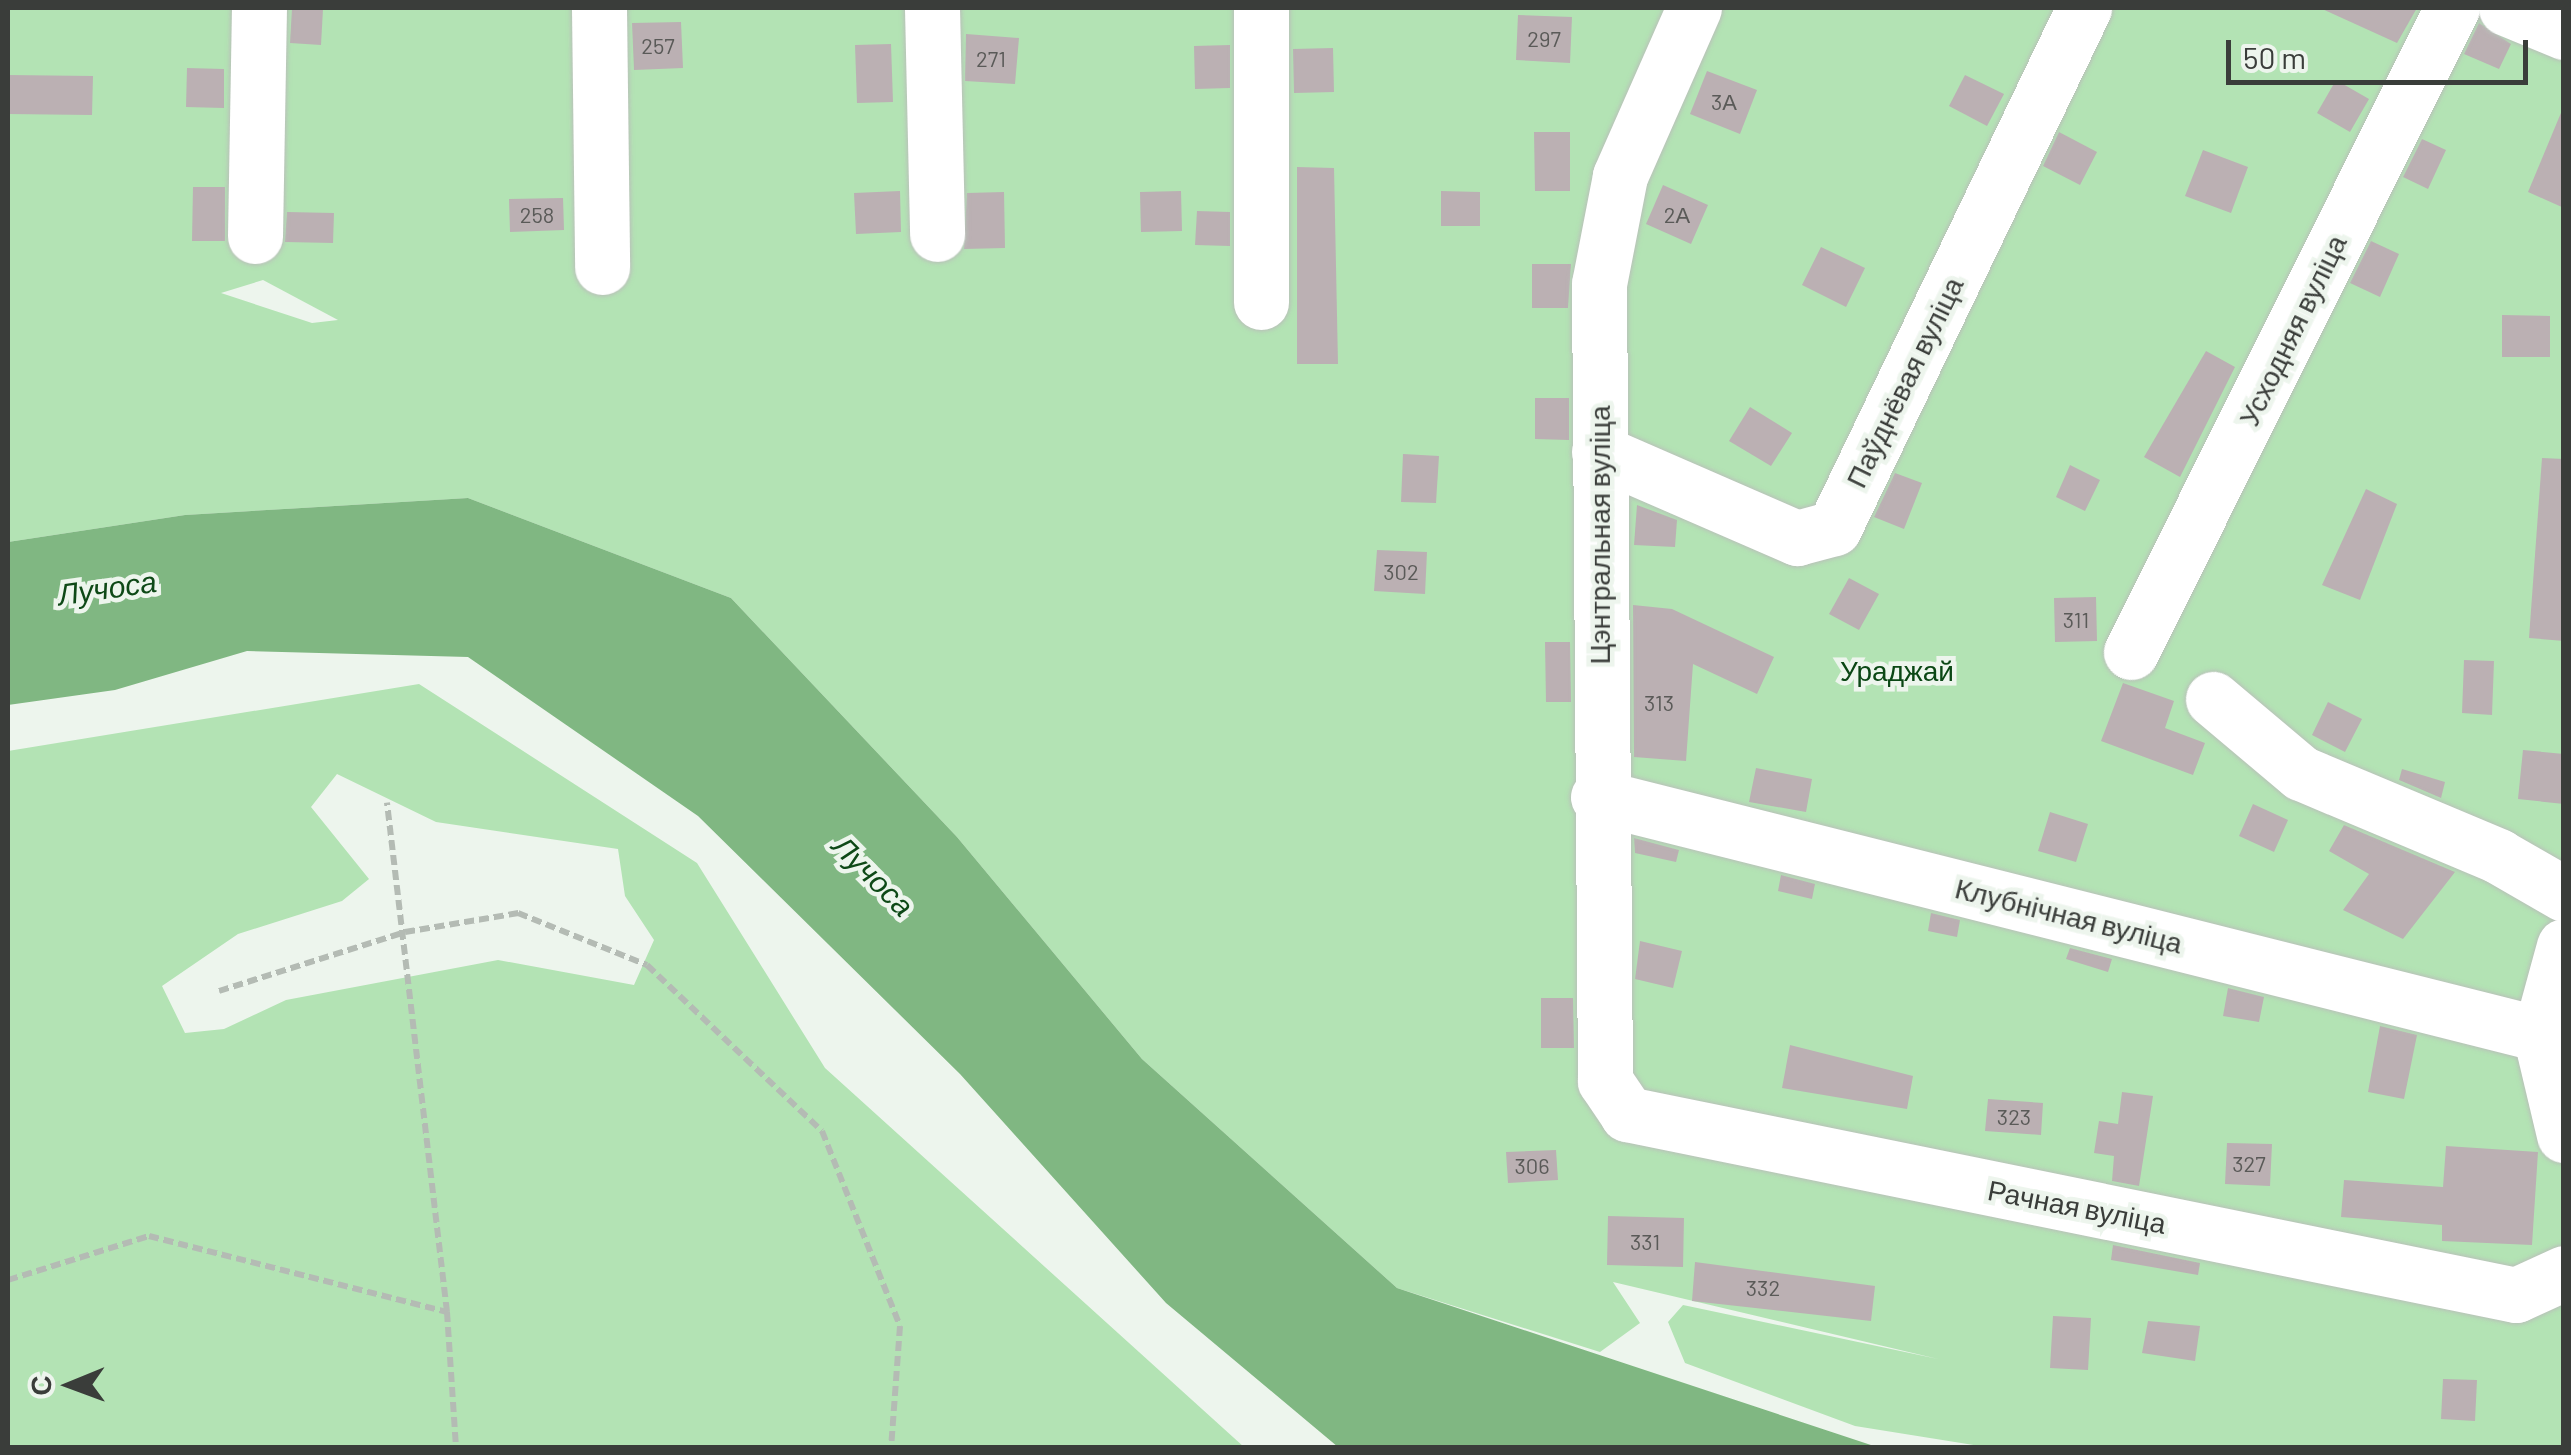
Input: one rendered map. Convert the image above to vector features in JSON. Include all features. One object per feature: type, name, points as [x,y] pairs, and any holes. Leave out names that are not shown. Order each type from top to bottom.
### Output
[{"type":"lane","points":[[256,236],[259,8]]},
{"type":"lane","points":[[599,8],[602,267]]},
{"type":"lane","points":[[932,8],[938,234]]},
{"type":"lane","points":[[1260,8],[1262,302]]},
{"type":"lane","name":"Цэнтральная вуліца","points":[[1605,1081],[1598,797],[1600,284],[1620,176],[1694,8]]},
{"type":"lane","name":"Паўднёвая вуліца","points":[[1599,452],[1797,538],[1834,528],[2084,8]]},
{"type":"lane","name":"Усходняя вуліца","points":[[2132,652],[2452,8]]},
{"type":"lane","points":[[2506,8],[2564,32]]},
{"type":"lane","points":[[2213,699],[2302,774],[2498,856],[2564,894]]},
{"type":"lane","name":"Клубнічная вуліца","points":[[1598,797],[2540,1034]]},
{"type":"lane","points":[[2564,946],[2540,1034],[2564,1135]]},
{"type":"lane","name":"Рачная вуліца","points":[[1605,1081],[1628,1114],[2516,1295],[2564,1273]]},
{"type":"path","points":[[388,803],[447,1312],[456,1448]]},
{"type":"path","points":[[219,990],[405,932],[518,913],[647,964],[822,1131],[900,1326],[892,1448]]},
{"type":"path","points":[[8,1280],[149,1236],[447,1312]]},
{"type":"green space","name":"Ураджай","points":[[8,8],[2563,8],[2563,1447],[1986,1447],[1855,1426],[1685,1363],[1668,1322],[1683,1305],[1938,1359],[1613,1282],[1640,1323],[1600,1352],[1397,1288],[1142,1059],[957,837],[731,598],[468,498],[185,515],[8,542]],"holes":[[[263,280],[338,320],[312,323],[221,293]]]},
{"type":"green space","points":[[419,684],[697,863],[825,1068],[1244,1447],[8,1447],[8,751]],"holes":[[[337,774],[436,822],[618,849],[625,896],[654,940],[634,985],[498,960],[286,1000],[224,1029],[185,1033],[162,986],[238,934],[342,901],[369,879],[311,807]]]},
{"type":"water","name":"Лучоса","points":[[468,498],[731,598],[957,837],[1142,1059],[1397,1288],[1877,1447],[1338,1447],[1166,1303],[960,1074],[698,816],[468,657],[247,651],[115,690],[8,705],[8,542],[185,515]]},
{"type":"building","points":[[292,8],[323,9],[321,45],[290,43]]},
{"type":"building","points":[[2320,8],[2417,8],[2397,43]]},
{"type":"building","points":[[1518,15],[1572,17],[1570,63],[1516,60]]},
{"type":"building","points":[[681,22],[683,68],[634,70],[632,23]]},
{"type":"building","points":[[2479,23],[2511,44],[2499,69],[2464,54]]},
{"type":"building","points":[[966,34],[1019,38],[1015,84],[965,81]]},
{"type":"building","points":[[891,44],[893,102],[857,103],[855,45]]},
{"type":"building","points":[[1230,45],[1230,88],[1195,89],[1194,46]]},
{"type":"building","points":[[1333,48],[1334,92],[1294,93],[1293,49]]},
{"type":"building","points":[[187,68],[224,69],[224,108],[186,107]]},
{"type":"building","points":[[1707,71],[1757,90],[1740,134],[1690,114]]},
{"type":"building","points":[[8,75],[93,76],[92,115],[8,114]]},
{"type":"building","points":[[1965,75],[2004,94],[1987,126],[1949,106]]},
{"type":"building","points":[[2336,80],[2369,99],[2350,132],[2317,113]]},
{"type":"building","points":[[2564,108],[2564,208],[2528,192]]},
{"type":"building","points":[[1534,132],[1570,132],[1570,191],[1535,191]]},
{"type":"building","points":[[2059,132],[2097,152],[2080,185],[2043,166]]},
{"type":"building","points":[[2422,139],[2446,150],[2428,189],[2403,177]]},
{"type":"building","points":[[2203,150],[2248,167],[2231,213],[2185,196]]},
{"type":"building","points":[[1297,167],[1334,168],[1338,364],[1297,364]]},
{"type":"building","points":[[1663,185],[1708,205],[1691,244],[1646,224]]},
{"type":"building","points":[[193,187],[225,187],[225,241],[192,241]]},
{"type":"building","points":[[900,191],[901,232],[856,234],[854,193]]},
{"type":"building","points":[[1181,191],[1182,231],[1141,232],[1140,192]]},
{"type":"building","points":[[1441,191],[1480,192],[1480,226],[1441,226]]},
{"type":"building","points":[[1004,192],[1005,248],[964,249],[967,193]]},
{"type":"building","points":[[563,198],[564,230],[510,232],[509,199]]},
{"type":"building","points":[[1197,211],[1230,212],[1230,246],[1195,245]]},
{"type":"building","points":[[287,212],[334,213],[333,243],[285,242]]},
{"type":"building","points":[[2371,241],[2399,254],[2380,297],[2350,283]]},
{"type":"building","points":[[1821,247],[1865,268],[1846,307],[1802,285]]},
{"type":"building","points":[[1532,264],[1571,264],[1568,308],[1532,308]]},
{"type":"building","points":[[2502,315],[2550,316],[2550,357],[2502,357]]},
{"type":"building","points":[[2206,351],[2235,367],[2180,477],[2144,457]]},
{"type":"building","points":[[1535,398],[1569,398],[1569,440],[1535,439]]},
{"type":"building","points":[[1750,407],[1792,433],[1771,466],[1729,441]]},
{"type":"building","points":[[1403,454],[1439,456],[1436,503],[1401,502]]},
{"type":"building","points":[[2542,458],[2564,459],[2564,641],[2529,638]]},
{"type":"building","points":[[2070,465],[2100,480],[2085,511],[2056,497]]},
{"type":"building","points":[[1895,473],[1922,483],[1904,529],[1874,517]]},
{"type":"building","points":[[2366,489],[2397,504],[2360,600],[2322,585]]},
{"type":"building","points":[[1637,505],[1677,520],[1675,547],[1634,545]]},
{"type":"building","points":[[1377,550],[1427,552],[1425,594],[1374,591]]},
{"type":"building","points":[[1849,578],[1879,594],[1859,630],[1829,614]]},
{"type":"building","points":[[2096,597],[2097,641],[2055,642],[2054,598]]},
{"type":"building","points":[[1633,605],[1672,609],[1774,657],[1757,694],[1693,664],[1686,761],[1634,757]]},
{"type":"building","points":[[1545,642],[1570,642],[1571,702],[1546,702]]},
{"type":"building","points":[[2464,660],[2494,661],[2492,715],[2462,713]]},
{"type":"building","points":[[2123,683],[2174,701],[2165,728],[2205,743],[2193,775],[2101,741]]},
{"type":"building","points":[[2328,702],[2362,719],[2345,752],[2312,735]]},
{"type":"building","points":[[2523,750],[2564,754],[2564,804],[2518,799]]},
{"type":"building","points":[[1756,768],[1812,779],[1806,812],[1749,802]]},
{"type":"building","points":[[2402,769],[2445,782],[2441,798],[2399,780]]},
{"type":"building","points":[[2253,804],[2288,820],[2274,852],[2239,836]]},
{"type":"building","points":[[2050,812],[2088,824],[2076,862],[2038,851]]},
{"type":"building","points":[[2344,825],[2455,872],[2403,939],[2343,910],[2369,874],[2329,851]]},
{"type":"building","points":[[1634,838],[1679,850],[1676,862],[1635,853]]},
{"type":"building","points":[[1781,875],[1815,884],[1812,899],[1778,891]]},
{"type":"building","points":[[1931,913],[1960,920],[1957,937],[1928,931]]},
{"type":"building","points":[[1640,941],[1682,951],[1673,988],[1635,979]]},
{"type":"building","points":[[2070,948],[2112,959],[2108,972],[2066,959]]},
{"type":"building","points":[[2228,988],[2264,997],[2259,1022],[2223,1016]]},
{"type":"building","points":[[1541,998],[1573,998],[1574,1048],[1541,1048]]},
{"type":"building","points":[[2380,1026],[2417,1035],[2404,1099],[2368,1092]]},
{"type":"building","points":[[1790,1045],[1913,1076],[1907,1109],[1782,1088]]},
{"type":"building","points":[[2122,1092],[2153,1096],[2139,1186],[2112,1181],[2114,1156],[2094,1153],[2099,1121],[2118,1124]]},
{"type":"building","points":[[1988,1099],[2043,1103],[2041,1135],[1985,1131]]},
{"type":"building","points":[[2227,1143],[2272,1144],[2270,1186],[2225,1184]]},
{"type":"building","points":[[2446,1146],[2538,1152],[2532,1245],[2442,1241],[2442,1225],[2341,1217],[2344,1180],[2443,1187]]},
{"type":"building","points":[[1556,1150],[1558,1180],[1508,1183],[1506,1152]]},
{"type":"building","points":[[1608,1216],[1684,1218],[1683,1267],[1607,1265]]},
{"type":"building","points":[[2113,1245],[2200,1263],[2198,1275],[2111,1260]]},
{"type":"building","points":[[1695,1262],[1875,1286],[1871,1321],[1692,1301]]},
{"type":"building","points":[[2053,1316],[2091,1318],[2088,1370],[2050,1368]]},
{"type":"building","points":[[2148,1321],[2200,1326],[2195,1361],[2142,1353]]},
{"type":"building","points":[[2443,1379],[2477,1380],[2475,1421],[2441,1419]]}]
